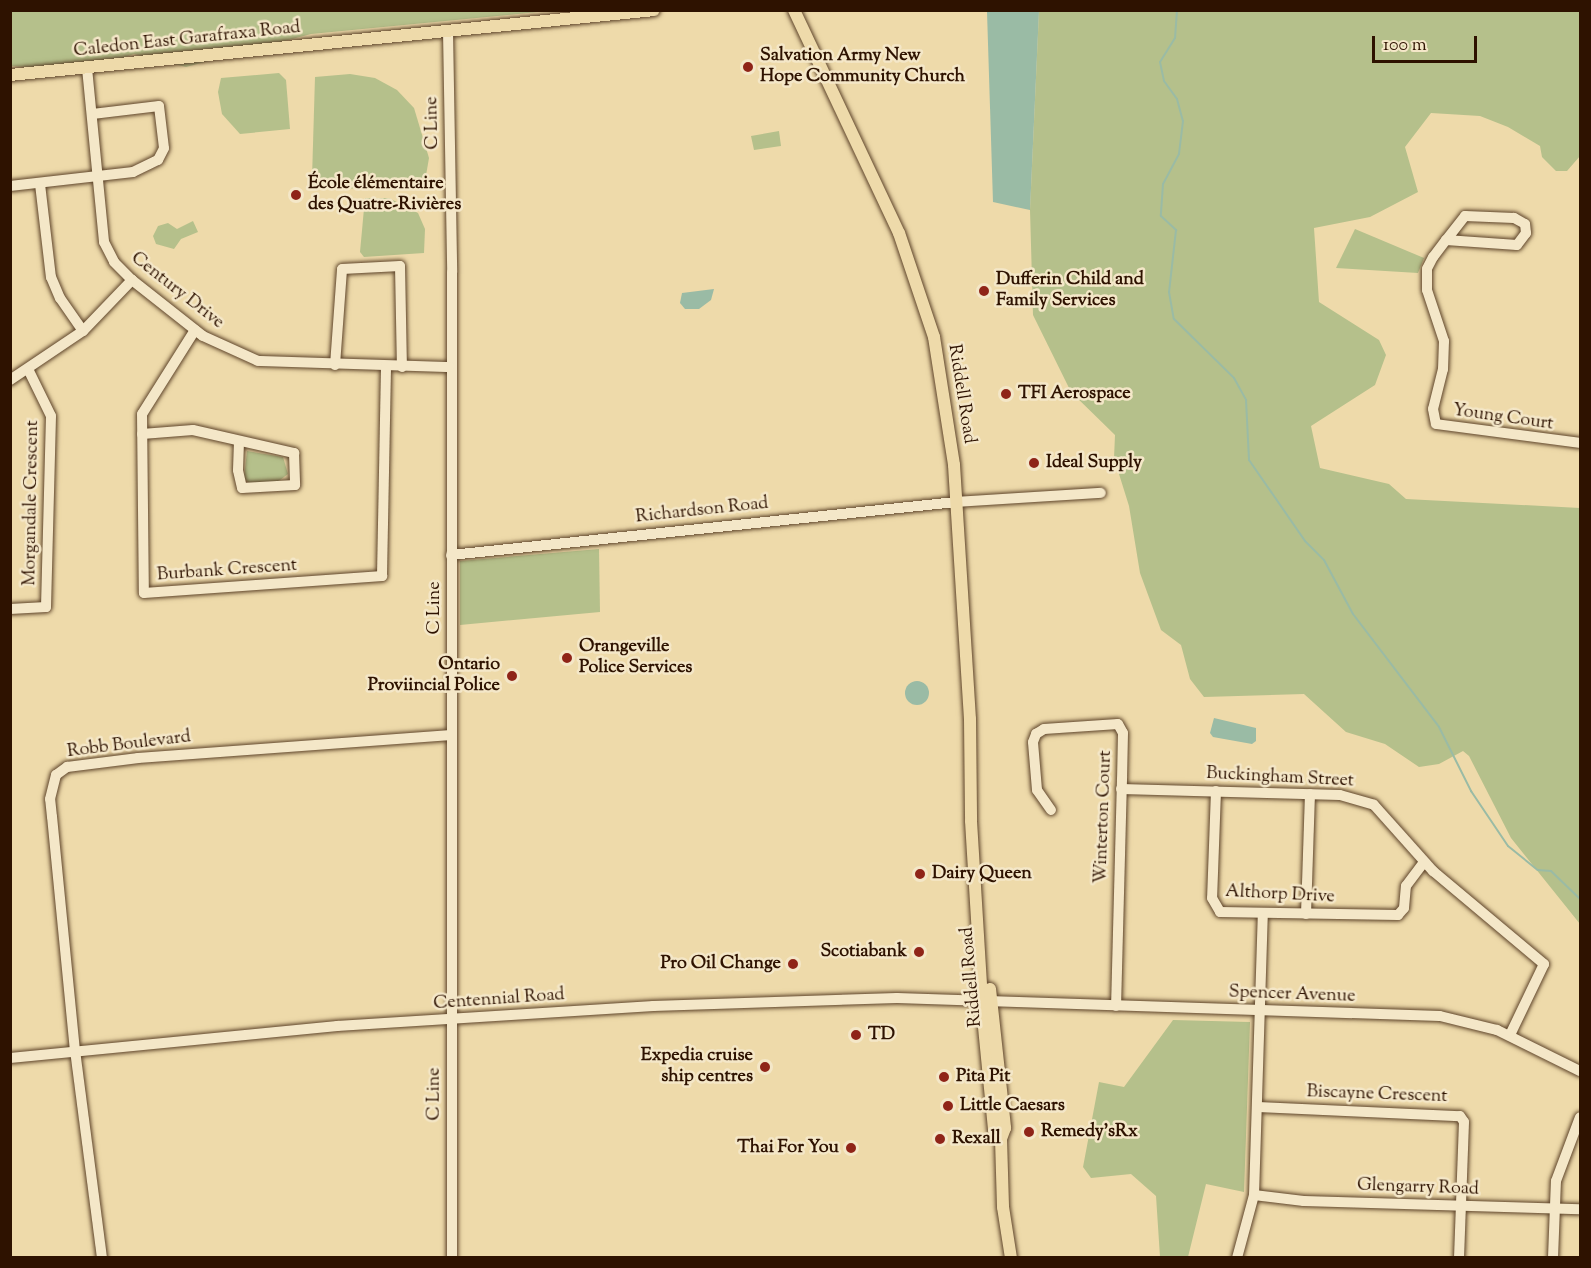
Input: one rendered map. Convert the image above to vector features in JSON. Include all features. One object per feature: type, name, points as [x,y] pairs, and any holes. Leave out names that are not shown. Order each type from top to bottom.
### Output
[{"type":"main road","name":"Caledon East Garafraxa Road","points":[[10,75],[654,10]]},
{"type":"main road","name":"Riddell Road","points":[[794,10],[899,234],[934,337],[947,407],[956,502],[973,813],[994,1130],[1001,1139],[1003,1206],[1011,1257]]},
{"type":"street","name":"C Line","points":[[448,31],[452,272],[449,367],[452,1257]]},
{"type":"street","name":"Century Drive","points":[[87,68],[104,242],[114,262],[132,280],[195,330],[258,361],[449,367]]},
{"type":"street","points":[[10,186],[133,172],[158,160],[164,148],[159,106],[92,114]]},
{"type":"street","points":[[40,184],[51,277],[60,298],[83,331]]},
{"type":"street","name":"Young Court","points":[[1446,240],[1517,245],[1526,233],[1525,224],[1514,218],[1465,216],[1446,240],[1433,257],[1425,279],[1444,341],[1443,369],[1433,409],[1436,424],[1581,443]]},
{"type":"street","points":[[335,365],[342,269],[400,266],[402,367]]},
{"type":"street","points":[[10,380],[83,331],[132,280]]},
{"type":"street","name":"Burbank Crescent","points":[[195,330],[142,414],[144,593],[382,576],[386,366]]},
{"type":"street","name":"Morgandale Crescent","points":[[10,609],[46,607],[51,416],[28,369]]},
{"type":"street","points":[[142,434],[193,430],[239,443],[294,453],[295,485],[242,488],[238,470],[239,443]]},
{"type":"street","name":"Richardson Road","points":[[451,555],[956,502],[1101,494]]},
{"type":"street","name":"Winterton Court","points":[[1052,810],[1037,790],[1033,742],[1044,729],[1118,724],[1123,733],[1116,1006]]},
{"type":"street","name":"Robb Boulevard","points":[[75,1051],[51,799],[53,782],[60,769],[138,758],[451,735]]},
{"type":"street","name":"Buckingham Street","points":[[1121,789],[1351,795],[1374,805],[1424,862],[1544,964],[1510,1035]]},
{"type":"street","name":"Althorp Drive","points":[[1216,791],[1214,906],[1220,912],[1398,915],[1404,908],[1406,886],[1424,862]]},
{"type":"street","points":[[1306,914],[1310,794]]},
{"type":"street","points":[[1237,1257],[1254,1195],[1263,914]]},
{"type":"street","name":"Centennial Road","points":[[10,1058],[233,1033],[818,998],[987,1000]]},
{"type":"street","name":"Spencer Avenue","points":[[987,1000],[1440,1016],[1478,1023],[1510,1035],[1581,1071]]},
{"type":"street","points":[[75,1051],[103,1257]]},
{"type":"street","name":"Biscayne Crescent","points":[[1258,1107],[1460,1116],[1464,1122],[1459,1257]]},
{"type":"street","points":[[1553,1257],[1553,1208],[1558,1170],[1581,1117]]},
{"type":"street","name":"Glengarry Road","points":[[1254,1195],[1304,1202],[1581,1209]]},
{"type":"shaded area","points":[[10,11],[548,11],[311,34],[186,67],[134,54],[87,71],[11,66]]},
{"type":"shaded area","points":[[1039,11],[1580,11],[1580,156],[1567,171],[1556,171],[1542,157],[1540,146],[1508,127],[1480,116],[1431,113],[1405,147],[1418,192],[1370,217],[1314,228],[1319,302],[1379,340],[1386,355],[1375,385],[1311,426],[1320,468],[1389,484],[1406,499],[1580,508],[1580,924],[1511,838],[1469,756],[1463,751],[1439,764],[1419,767],[1385,744],[1346,732],[1304,694],[1204,697],[1190,679],[1181,645],[1161,630],[1140,573],[1129,506],[1114,458],[1115,435],[1071,392],[1033,315],[1030,210]]},
{"type":"shaded area","points":[[1039,11],[1030,210],[993,202],[987,12]]},
{"type":"shaded area","points":[[279,73],[286,80],[290,129],[240,134],[222,114],[218,92],[221,78]]},
{"type":"shaded area","points":[[350,74],[375,78],[397,90],[414,108],[429,158],[424,187],[323,189],[312,178],[315,77]]},
{"type":"shaded area","points":[[779,131],[781,146],[754,150],[751,136]]},
{"type":"shaded area","points":[[365,198],[389,198],[418,213],[425,229],[424,253],[364,257],[360,252]]},
{"type":"shaded area","points":[[193,221],[198,232],[181,239],[174,249],[156,244],[153,236],[158,226],[168,223],[177,229]]},
{"type":"shaded area","points":[[1355,229],[1424,258],[1418,273],[1336,268]]},
{"type":"shaded area","points":[[714,289],[711,300],[699,309],[685,309],[680,303],[682,293]]},
{"type":"shaded area","points":[[247,451],[283,457],[288,474],[276,483],[250,484],[244,478]]},
{"type":"shaded area","points":[[599,549],[600,612],[460,625],[460,561]]},
{"type":"shaded area","points":[[917,681],[926,684],[929,693],[926,702],[917,705],[908,702],[905,693],[908,684]]},
{"type":"shaded area","points":[[1214,718],[1256,728],[1256,741],[1252,744],[1213,737],[1210,733]]},
{"type":"shaded area","points":[[1173,1020],[1250,1022],[1244,1192],[1206,1184],[1188,1257],[1160,1257],[1156,1196],[1131,1174],[1091,1178],[1083,1167],[1099,1082],[1124,1087]]},
{"type":"waterway","points":[[1177,10],[1175,38],[1160,62],[1164,81],[1177,99],[1183,121],[1179,154],[1163,184],[1161,216],[1176,230],[1169,292],[1174,319],[1234,378],[1246,400],[1249,460],[1305,541],[1324,560],[1353,614],[1439,727],[1471,791],[1508,846],[1538,870],[1551,871],[1580,899]]},
{"type":"place","name":"Salvation Army New Hope Community Church","points":[[748,67]]},
{"type":"place","name":"École élémentaire des Quatre-Rivières","points":[[296,195]]},
{"type":"place","name":"Dufferin Child and Family Services","points":[[984,291]]},
{"type":"place","name":"TFI Aerospace","points":[[1006,394]]},
{"type":"place","name":"Ideal Supply","points":[[1034,463]]},
{"type":"place","name":"Orangeville Police Services","points":[[567,658]]},
{"type":"place","name":"Ontario Proviincial Police","points":[[512,676]]},
{"type":"place","name":"Dairy Queen","points":[[920,874]]},
{"type":"place","name":"Scotiabank","points":[[919,952]]},
{"type":"place","name":"Pro Oil Change","points":[[793,964]]},
{"type":"place","name":"TD","points":[[856,1035]]},
{"type":"place","name":"Expedia cruise ship centres","points":[[765,1067]]},
{"type":"place","name":"Pita Pit","points":[[944,1077]]},
{"type":"place","name":"Little Caesars","points":[[948,1106]]},
{"type":"place","name":"Remedy'sRx","points":[[1029,1132]]},
{"type":"place","name":"Rexall","points":[[940,1139]]},
{"type":"place","name":"Thai For You","points":[[851,1148]]}]
